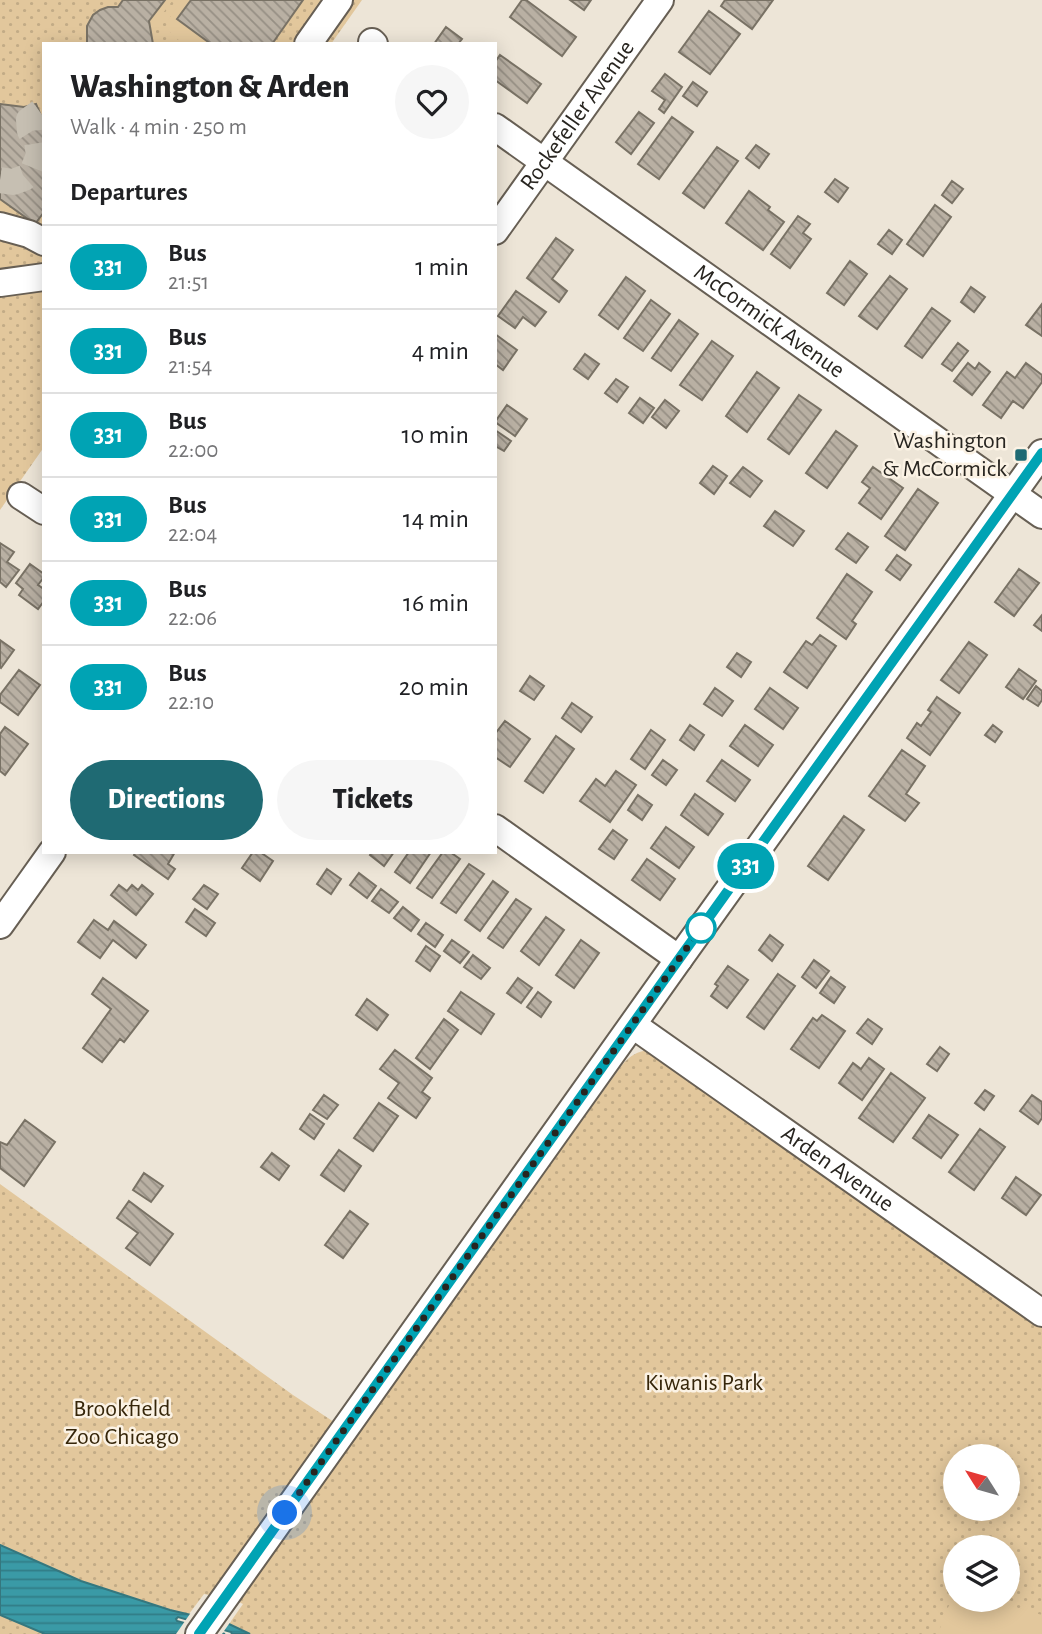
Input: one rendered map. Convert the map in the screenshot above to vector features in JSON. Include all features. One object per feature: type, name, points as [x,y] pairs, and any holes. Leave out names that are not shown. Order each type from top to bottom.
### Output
[{"type":"street","points":[[309,42],[339,0]]},
{"type":"street","name":"Rockefeller Avenue","points":[[497,228],[660,0]]},
{"type":"street","name":"McCormick Avenue","points":[[497,128],[1042,515]]},
{"type":"street","points":[[0,226],[29,234],[42,241]]},
{"type":"street","points":[[0,283],[42,277]]},
{"type":"street","points":[[199,1634],[1042,453]]},
{"type":"street","points":[[21,496],[42,510]]},
{"type":"street","points":[[497,829],[679,959]]},
{"type":"street","points":[[0,925],[51,854]]},
{"type":"street","name":"Arden Avenue","points":[[633,1025],[1042,1313]]},
{"type":"green space","points":[[0,0],[362,0],[332,42],[42,42],[42,450],[0,510]]},
{"type":"green space","points":[[165,0],[173,0],[163,13],[160,27],[150,29],[149,21]]},
{"type":"green space","points":[[182,0],[191,0],[178,19],[208,42],[181,42],[168,29],[168,20]]},
{"type":"green space","name":"Kiwanis Park","points":[[650,1050],[1042,1324],[1042,1634],[250,1634],[229,1624],[243,1604],[237,1601],[622,1065],[634,1054]]},
{"type":"green space","name":"Brookfield Zoo Chicago","points":[[0,1184],[334,1422],[209,1595],[204,1594],[189,1614],[81,1581],[0,1545]]},
{"type":"green space","points":[[1020,1609],[1042,1615],[1042,1634],[938,1634],[945,1614],[1020,1612]]},
{"type":"green space","points":[[0,1615],[45,1634],[0,1634]]},
{"type":"water","points":[[0,1545],[81,1581],[170,1610],[229,1624],[250,1634],[232,1634],[178,1617],[177,1621],[225,1634],[45,1634],[0,1615]]},
{"type":"pier","points":[[192,1611],[231,1621],[222,1634],[176,1634]]},
{"type":"building","points":[[123,0],[165,0],[149,21],[153,42],[87,42],[87,26],[93,15],[108,7],[118,7]]},
{"type":"building","points":[[191,0],[303,0],[273,42],[208,42],[177,19]]},
{"type":"building","points":[[522,0],[526,0],[576,37],[562,56],[510,17]]},
{"type":"building","points":[[570,0],[591,0],[584,10]]},
{"type":"building","points":[[725,0],[773,0],[752,29],[721,6]]},
{"type":"building","points":[[709,11],[740,34],[710,74],[679,52]]},
{"type":"building","points":[[446,27],[462,39],[460,42],[435,42]]},
{"type":"building","points":[[500,55],[541,84],[527,103],[497,81],[497,59]]},
{"type":"building","points":[[665,74],[682,87],[664,113],[659,109],[665,100],[652,91]]},
{"type":"building","points":[[693,82],[707,92],[697,106],[683,96]]},
{"type":"building","points":[[0,104],[24,107],[36,104],[42,118],[42,215],[35,224],[0,199]]},
{"type":"building","points":[[639,112],[654,123],[631,154],[616,142]]},
{"type":"building","points":[[672,117],[693,132],[659,179],[638,164]]},
{"type":"building","points":[[756,145],[769,154],[759,168],[746,158]]},
{"type":"building","points":[[717,147],[738,161],[704,208],[683,193]]},
{"type":"building","points":[[835,179],[848,188],[838,202],[825,192]]},
{"type":"building","points":[[952,181],[963,189],[952,203],[942,195]]},
{"type":"building","points":[[749,191],[784,222],[763,250],[726,223]]},
{"type":"building","points":[[935,205],[951,217],[923,256],[907,244]]},
{"type":"building","points":[[798,216],[810,224],[803,233],[811,239],[790,268],[771,254]]},
{"type":"building","points":[[889,230],[902,240],[892,254],[878,244]]},
{"type":"building","points":[[556,238],[573,250],[552,279],[567,291],[559,302],[527,278]]},
{"type":"building","points":[[850,261],[867,274],[844,305],[827,293]]},
{"type":"building","points":[[890,276],[907,289],[877,329],[859,316]]},
{"type":"building","points":[[626,277],[645,291],[618,329],[599,315]]},
{"type":"building","points":[[971,287],[985,297],[974,312],[961,302]]},
{"type":"building","points":[[516,291],[546,312],[535,326],[523,317],[515,328],[498,316]]},
{"type":"building","points":[[651,300],[670,314],[643,351],[624,338]]},
{"type":"building","points":[[1042,304],[1042,336],[1026,325]]},
{"type":"building","points":[[932,308],[950,321],[922,358],[905,346]]},
{"type":"building","points":[[679,320],[698,334],[671,371],[652,358]]},
{"type":"building","points":[[497,335],[517,350],[503,370],[497,366]]},
{"type":"building","points":[[712,341],[733,356],[702,400],[680,385]]},
{"type":"building","points":[[958,343],[968,351],[952,371],[942,364]]},
{"type":"building","points":[[585,354],[599,364],[588,379],[574,369]]},
{"type":"building","points":[[968,363],[975,369],[979,363],[990,372],[972,395],[954,381]]},
{"type":"building","points":[[1026,363],[1042,375],[1042,382],[1023,408],[1013,401],[1001,418],[983,405],[1007,372],[1015,378]]},
{"type":"building","points":[[757,372],[779,388],[747,432],[726,416]]},
{"type":"building","points":[[616,379],[628,387],[617,402],[605,393]]},
{"type":"building","points":[[799,395],[821,410],[789,454],[768,439]]},
{"type":"building","points":[[640,398],[654,408],[643,423],[629,413]]},
{"type":"building","points":[[665,400],[679,411],[666,428],[652,417]]},
{"type":"building","points":[[507,405],[527,419],[515,436],[497,423]]},
{"type":"building","points":[[497,431],[511,441],[504,451],[497,447]]},
{"type":"building","points":[[836,431],[857,446],[827,488],[806,473]]},
{"type":"building","points":[[713,466],[727,476],[714,494],[700,483]]},
{"type":"building","points":[[743,467],[762,481],[750,497],[730,483]]},
{"type":"building","points":[[873,467],[903,488],[881,519],[859,503],[870,488],[862,482]]},
{"type":"building","points":[[918,489],[938,503],[905,550],[885,536]]},
{"type":"building","points":[[775,511],[804,531],[793,546],[764,526]]},
{"type":"building","points":[[848,533],[868,547],[856,563],[836,549]]},
{"type":"building","points":[[0,543],[14,552],[7,562],[19,570],[6,587],[0,582]]},
{"type":"building","points":[[897,555],[911,565],[900,580],[886,570]]},
{"type":"building","points":[[30,564],[42,573],[42,580],[38,585],[42,588],[42,604],[38,609],[19,595],[23,589],[16,583]]},
{"type":"building","points":[[1019,569],[1039,583],[1014,616],[995,602]]},
{"type":"building","points":[[847,574],[872,592],[852,621],[856,624],[846,639],[817,618]]},
{"type":"building","points":[[1042,615],[1042,631],[1034,625]]},
{"type":"building","points":[[820,635],[836,646],[807,688],[784,672],[806,641],[812,645]]},
{"type":"building","points":[[0,640],[14,650],[1,668],[0,667]]},
{"type":"building","points":[[969,642],[987,655],[959,693],[941,680]]},
{"type":"building","points":[[737,653],[751,662],[741,677],[727,667]]},
{"type":"building","points":[[1019,669],[1036,681],[1023,699],[1006,687]]},
{"type":"building","points":[[19,670],[40,685],[18,715],[0,702],[0,695]]},
{"type":"building","points":[[530,676],[544,686],[534,700],[520,691]]},
{"type":"building","points":[[1036,686],[1042,691],[1042,700],[1038,706],[1027,699]]},
{"type":"building","points":[[715,688],[733,701],[722,716],[704,704]]},
{"type":"building","points":[[770,688],[798,708],[783,729],[755,709]]},
{"type":"building","points":[[937,697],[960,713],[930,755],[907,738],[917,723],[921,726]]},
{"type":"building","points":[[572,703],[592,717],[581,732],[562,718]]},
{"type":"building","points":[[505,721],[530,739],[510,767],[497,758],[497,731]]},
{"type":"building","points":[[690,725],[704,735],[694,750],[680,740]]},
{"type":"building","points":[[745,725],[773,745],[758,766],[730,746]]},
{"type":"building","points":[[993,725],[1002,732],[995,742],[985,735]]},
{"type":"building","points":[[5,727],[28,744],[5,775],[0,771],[0,734]]},
{"type":"building","points":[[651,730],[665,740],[645,769],[631,759]]},
{"type":"building","points":[[556,736],[574,749],[543,793],[525,781]]},
{"type":"building","points":[[902,750],[925,766],[906,794],[919,803],[905,821],[869,796]]},
{"type":"building","points":[[663,760],[677,770],[666,785],[652,775]]},
{"type":"building","points":[[722,760],[750,780],[735,801],[707,781]]},
{"type":"building","points":[[616,771],[636,785],[610,822],[580,801],[596,779],[605,786]]},
{"type":"building","points":[[695,794],[723,814],[708,835],[681,815]]},
{"type":"building","points":[[638,795],[652,805],[642,820],[628,810]]},
{"type":"building","points":[[844,816],[864,830],[828,880],[808,866]]},
{"type":"building","points":[[666,827],[694,847],[679,868],[651,848]]},
{"type":"building","points":[[613,830],[627,840],[614,859],[599,849]]},
{"type":"building","points":[[174,854],[168,864],[175,869],[168,879],[134,855]]},
{"type":"building","points":[[252,854],[263,854],[273,861],[260,881],[242,868]]},
{"type":"building","points":[[371,854],[393,854],[384,866]]},
{"type":"building","points":[[408,854],[430,854],[410,883],[395,872]]},
{"type":"building","points":[[442,854],[453,854],[460,859],[432,898],[417,888]]},
{"type":"building","points":[[647,859],[675,879],[660,900],[632,880]]},
{"type":"building","points":[[469,864],[484,874],[456,913],[441,903]]},
{"type":"building","points":[[327,869],[341,879],[331,894],[317,884]]},
{"type":"building","points":[[359,873],[376,886],[367,898],[350,885]]},
{"type":"building","points":[[493,881],[508,892],[480,931],[465,920]]},
{"type":"building","points":[[119,885],[127,891],[132,885],[138,890],[142,885],[153,894],[136,915],[111,895]]},
{"type":"building","points":[[204,885],[218,894],[207,909],[193,899]]},
{"type":"building","points":[[381,889],[398,902],[389,913],[372,901]]},
{"type":"building","points":[[516,899],[531,909],[503,948],[488,938]]},
{"type":"building","points":[[403,907],[419,920],[411,931],[394,918]]},
{"type":"building","points":[[195,909],[215,923],[206,936],[186,922]]},
{"type":"building","points":[[546,917],[564,930],[539,965],[521,951]]},
{"type":"building","points":[[94,920],[108,930],[114,921],[146,945],[136,958],[113,940],[100,958],[78,942]]},
{"type":"building","points":[[426,923],[443,935],[435,947],[418,934]]},
{"type":"building","points":[[770,935],[783,945],[772,961],[759,950]]},
{"type":"building","points":[[452,940],[469,952],[460,963],[444,951]]},
{"type":"building","points":[[581,940],[599,953],[574,988],[556,975]]},
{"type":"building","points":[[426,946],[440,956],[430,971],[416,961]]},
{"type":"building","points":[[473,955],[490,968],[481,979],[464,967]]},
{"type":"building","points":[[814,960],[829,971],[816,988],[802,977]]},
{"type":"building","points":[[728,966],[748,980],[727,1008],[711,996],[718,986],[715,984]]},
{"type":"building","points":[[778,974],[795,986],[764,1029],[747,1017]]},
{"type":"building","points":[[831,977],[845,987],[834,1003],[820,993]]},
{"type":"building","points":[[103,978],[148,1011],[124,1042],[120,1039],[102,1062],[83,1048],[111,1009],[92,994]]},
{"type":"building","points":[[518,978],[532,988],[521,1003],[507,993]]},
{"type":"building","points":[[461,992],[494,1014],[481,1034],[448,1011]]},
{"type":"building","points":[[538,992],[551,1002],[541,1017],[527,1007]]},
{"type":"building","points":[[367,999],[388,1015],[377,1030],[356,1015]]},
{"type":"building","points":[[822,1015],[845,1031],[819,1068],[791,1049],[813,1018],[817,1021]]},
{"type":"building","points":[[444,1019],[458,1030],[430,1069],[416,1058]]},
{"type":"building","points":[[868,1019],[882,1029],[872,1044],[857,1033]]},
{"type":"building","points":[[940,1047],[949,1054],[937,1071],[927,1064]]},
{"type":"building","points":[[395,1050],[432,1078],[422,1092],[430,1098],[416,1118],[388,1098],[399,1083],[380,1069]]},
{"type":"building","points":[[869,1058],[884,1069],[862,1100],[839,1083],[853,1063],[861,1069]]},
{"type":"building","points":[[891,1073],[925,1098],[893,1142],[859,1118]]},
{"type":"building","points":[[985,1090],[994,1096],[984,1110],[975,1103]]},
{"type":"building","points":[[324,1095],[338,1105],[327,1119],[313,1110]]},
{"type":"building","points":[[1032,1095],[1042,1102],[1042,1118],[1038,1124],[1020,1111]]},
{"type":"building","points":[[379,1103],[398,1116],[373,1151],[354,1138]]},
{"type":"building","points":[[310,1114],[324,1124],[314,1139],[300,1129]]},
{"type":"building","points":[[929,1115],[958,1135],[941,1158],[913,1138]]},
{"type":"building","points":[[25,1120],[55,1142],[24,1186],[0,1168],[0,1142],[7,1145]]},
{"type":"building","points":[[980,1129],[1005,1147],[974,1190],[949,1172]]},
{"type":"building","points":[[339,1150],[361,1166],[344,1191],[321,1175]]},
{"type":"building","points":[[272,1153],[289,1166],[279,1180],[261,1167]]},
{"type":"building","points":[[144,1173],[163,1186],[151,1202],[133,1190]]},
{"type":"building","points":[[1016,1177],[1041,1195],[1026,1215],[1002,1198]]},
{"type":"building","points":[[129,1201],[173,1234],[150,1265],[126,1248],[138,1233],[117,1218]]},
{"type":"building","points":[[350,1211],[368,1224],[343,1258],[325,1245]]},
{"type":"tunnel","points":[[0,180],[13,182],[24,178],[33,170],[39,155],[29,120],[40,112]]},
{"type":"bus line","name":"331","points":[[199,1634],[1042,453]]},
{"type":"place","name":"Washington & McCormick","points":[[1021,455]]},
{"type":"route","points":[[285,1513],[701,928]]}]
